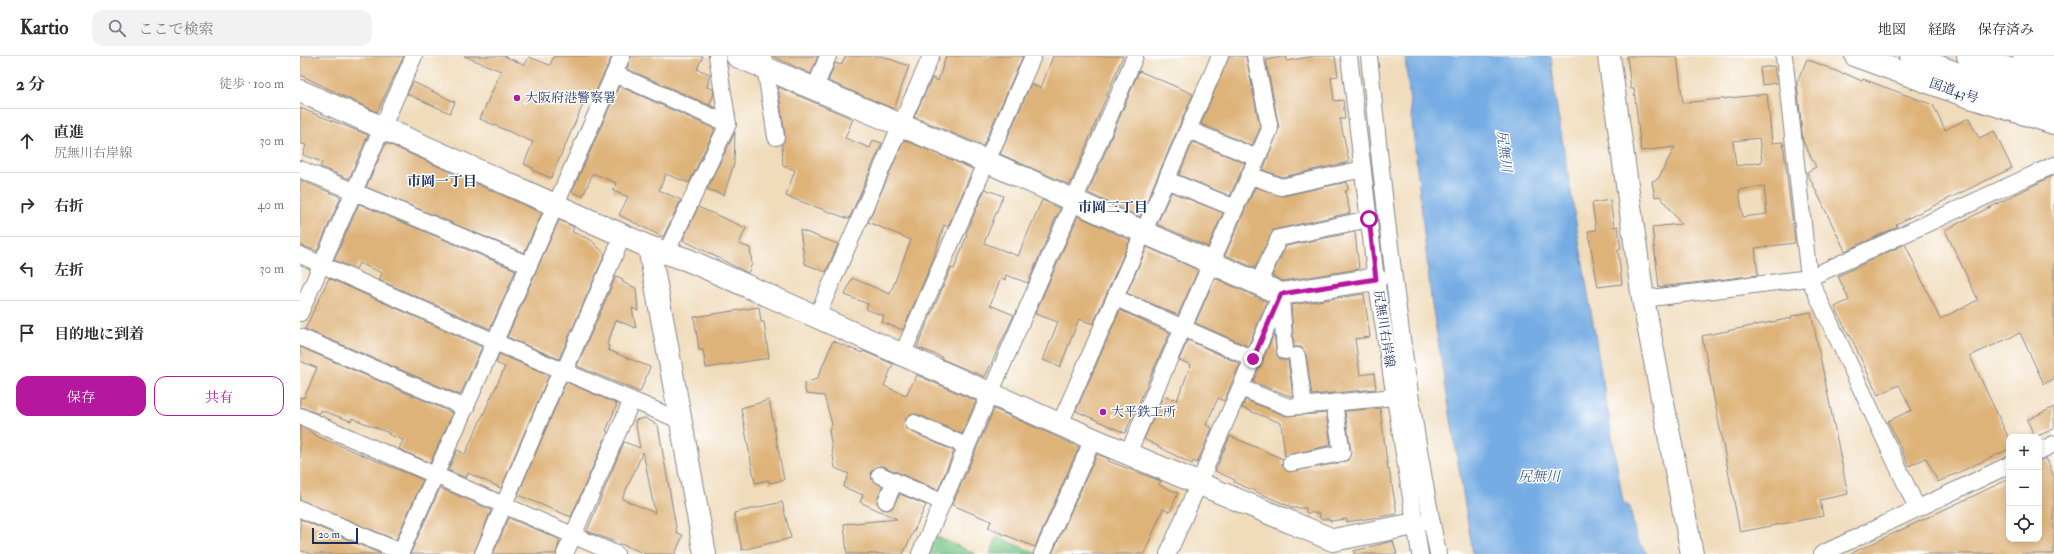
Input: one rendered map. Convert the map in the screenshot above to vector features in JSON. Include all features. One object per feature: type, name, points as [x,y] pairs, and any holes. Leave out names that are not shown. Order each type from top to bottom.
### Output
[{"type":"main road","points":[[737,56],[765,62],[815,88],[988,162],[1281,294],[1376,279]]},
{"type":"main road","points":[[1609,56],[1643,299],[1692,554]]},
{"type":"main road","points":[[1845,56],[1969,100],[2054,127]]},
{"type":"main road","name":"国道43号","points":[[1856,56],[1964,95],[2054,123]]},
{"type":"main road","points":[[1911,56],[1961,75],[2054,103]]},
{"type":"main road","points":[[1968,56],[2054,83]]},
{"type":"main road","points":[[2024,56],[2054,65]]},
{"type":"main road","points":[[300,91],[657,250],[688,260],[1093,439],[1333,540],[1415,524]]},
{"type":"main road","points":[[657,250],[681,421],[705,554]]},
{"type":"street","points":[[300,313],[381,127],[414,56]]},
{"type":"street","points":[[300,509],[400,553],[622,56]]},
{"type":"street","points":[[657,250],[728,124],[717,56]]},
{"type":"street","points":[[815,88],[828,56]]},
{"type":"street","points":[[817,316],[931,56]]},
{"type":"street","points":[[902,355],[988,162],[1033,56]]},
{"type":"street","points":[[920,554],[1074,201],[1135,56]]},
{"type":"street","points":[[1060,424],[1220,56]]},
{"type":"street","points":[[1128,453],[1270,129],[1255,56]]},
{"type":"street","name":"尻無川右岸線","points":[[1349,56],[1376,279],[1420,554]]},
{"type":"street","points":[[1369,56],[1392,276],[1410,395],[1438,554]]},
{"type":"street","points":[[1784,56],[1809,278],[1917,508]]},
{"type":"street","points":[[765,62],[776,138]]},
{"type":"street","points":[[615,74],[728,124]]},
{"type":"street","points":[[1189,130],[1257,158]]},
{"type":"street","points":[[1643,299],[1809,278],[2054,165]]},
{"type":"street","points":[[300,169],[529,265]]},
{"type":"street","points":[[1250,175],[1281,188],[1363,169]]},
{"type":"street","points":[[1167,180],[1235,208]]},
{"type":"street","points":[[1258,284],[1279,238],[1369,219]]},
{"type":"street","points":[[483,554],[561,370],[567,365],[623,235]]},
{"type":"street","points":[[300,255],[495,342],[681,421]]},
{"type":"street","points":[[1281,294],[1291,354],[1304,406]]},
{"type":"street","points":[[1168,554],[1281,294]]},
{"type":"street","points":[[1116,298],[1253,359]]},
{"type":"street","points":[[300,337],[466,408]]},
{"type":"street","points":[[1241,388],[1289,407],[1334,404],[1395,397]]},
{"type":"street","points":[[565,554],[632,400]]},
{"type":"street","points":[[1291,463],[1342,453],[1334,404]]},
{"type":"street","points":[[300,416],[434,476],[616,554]]},
{"type":"street","points":[[914,423],[966,446]]},
{"type":"street","points":[[1042,554],[1093,439]]},
{"type":"street","points":[[2042,450],[2054,444]]},
{"type":"street","points":[[1822,554],[2006,466]]},
{"type":"street","points":[[886,501],[888,478],[942,502]]},
{"type":"green space","points":[[933,535],[976,554],[925,554]]},
{"type":"green space","points":[[997,537],[1038,554],[990,554]]},
{"type":"water","name":"尻無川","points":[[1405,56],[1551,56],[1555,97],[1623,502],[1630,507],[1636,538],[1647,554],[1473,554],[1431,298]]},
{"type":"building","points":[[300,56],[404,56],[377,112],[300,75]]},
{"type":"building","points":[[464,56],[504,56],[525,65],[529,57],[550,65],[554,56],[612,56],[594,95],[588,93],[551,178],[532,170],[533,168],[524,164],[533,142],[480,119],[501,71]]},
{"type":"building","points":[[631,56],[703,56],[697,69],[710,74],[707,87],[713,89],[714,94],[709,105],[627,69]]},
{"type":"building","points":[[772,56],[818,56],[811,74]]},
{"type":"building","points":[[846,56],[881,56],[909,66],[894,109],[828,81],[835,63],[841,65]]},
{"type":"building","points":[[946,56],[1023,56],[983,146],[914,117],[932,78],[938,81]]},
{"type":"building","points":[[1053,56],[1123,56],[1070,185],[1000,154],[1031,84],[1041,88]]},
{"type":"building","points":[[1229,56],[1246,56],[1260,128],[1252,146],[1201,124]]},
{"type":"building","points":[[1286,56],[1287,61],[1315,56],[1335,56],[1338,76],[1331,77],[1334,101],[1343,100],[1345,119],[1340,119],[1349,162],[1282,177],[1263,170],[1279,128],[1266,60]]},
{"type":"building","points":[[1627,56],[1677,56],[1683,103],[1767,94],[1772,143],[1783,142],[1795,243],[1755,248],[1758,275],[1659,287],[1652,227],[1681,224],[1660,196],[1655,197],[1652,181],[1658,179],[1675,147],[1641,151],[1634,89],[1631,89]],"holes":[[[1759,138],[1762,162],[1736,166],[1733,141]],[[1764,186],[1767,214],[1743,217],[1739,190]]]},
{"type":"building","points":[[1807,59],[1862,81],[1863,79],[1933,105],[1945,130],[1969,118],[1979,138],[1994,131],[2012,168],[1896,224],[1897,227],[1845,251],[1807,172],[1816,167],[1803,141],[1797,83]]},
{"type":"building","points":[[1774,66],[1777,83],[1762,85],[1760,68]]},
{"type":"building","points":[[1139,71],[1193,94],[1140,217],[1088,193]]},
{"type":"building","points":[[413,82],[455,102],[450,113],[407,94]]},
{"type":"building","points":[[619,86],[715,129],[689,183],[666,174],[659,190],[681,200],[663,237],[619,215],[628,197],[613,191],[616,183],[593,173],[583,196],[572,192]]},
{"type":"building","points":[[778,87],[853,119],[845,138],[870,148],[873,140],[882,143],[849,219],[786,196],[795,170],[783,166],[782,144],[785,136]]},
{"type":"building","points":[[300,108],[368,135],[349,179],[320,167],[322,162],[303,155],[306,145],[300,143]]},
{"type":"building","points":[[735,132],[734,164],[724,195],[707,189]]},
{"type":"building","points":[[904,140],[973,169],[948,227],[944,225],[933,260],[903,330],[882,322],[884,316],[866,309],[868,304],[845,295],[852,278],[890,294],[911,240],[868,222]]},
{"type":"building","points":[[1193,142],[1245,163],[1230,196],[1179,175]]},
{"type":"building","points":[[386,143],[542,213],[524,253],[366,187]]},
{"type":"building","points":[[2054,175],[2054,379],[2044,384],[2020,333],[1970,356],[2007,434],[2006,450],[1938,482],[1926,458],[1909,466],[1888,421],[1912,410],[1899,385],[1878,395],[1835,307],[1849,300],[1838,276],[1905,244],[1940,319],[1978,300],[1945,230]]},
{"type":"building","points":[[300,180],[341,197],[317,251],[300,245]]},
{"type":"building","points":[[1347,182],[1348,190],[1345,191],[1350,213],[1273,230],[1255,268],[1225,255],[1255,187],[1283,196]]},
{"type":"building","points":[[985,189],[1003,196],[984,243],[1018,256],[1042,200],[1060,208],[1028,283],[1006,275],[1005,280],[1001,278],[990,305],[1014,315],[985,377],[917,347],[951,268],[954,269],[967,235],[966,234]]},
{"type":"building","points":[[1171,192],[1223,213],[1208,247],[1157,224]]},
{"type":"building","points":[[1610,200],[1614,227],[1618,226],[1621,249],[1618,250],[1622,284],[1598,287],[1588,231],[1596,230],[1592,203]]},
{"type":"building","points":[[359,204],[516,270],[490,329],[379,280],[382,273],[359,263],[356,269],[334,260]]},
{"type":"building","points":[[698,207],[746,228],[739,244],[750,248],[752,264],[748,273],[683,240]]},
{"type":"building","points":[[1078,216],[1130,240],[1093,324],[1079,319],[1060,367],[1043,360],[1058,322],[1035,314]]},
{"type":"building","points":[[559,220],[574,227],[572,232],[591,240],[605,254],[559,359],[507,337]]},
{"type":"building","points":[[800,230],[838,244],[826,272],[805,264]]},
{"type":"building","points":[[1355,232],[1359,269],[1283,281],[1272,276],[1286,246]]},
{"type":"building","points":[[1147,247],[1198,270],[1178,315],[1127,293]]},
{"type":"building","points":[[616,276],[623,279],[622,282],[636,288],[638,311],[632,308],[636,328],[616,320],[607,345],[609,346],[608,350],[650,367],[640,392],[577,366]]},
{"type":"building","points":[[329,278],[482,347],[460,395],[305,329]]},
{"type":"building","points":[[1215,278],[1267,302],[1248,346],[1195,323]]},
{"type":"building","points":[[1364,294],[1370,337],[1355,339],[1360,375],[1374,373],[1376,389],[1312,395],[1306,354],[1301,347],[1294,347],[1291,305]]},
{"type":"building","points":[[759,307],[761,322],[764,322],[769,358],[706,368],[703,350],[699,350],[694,317]]},
{"type":"building","points":[[1120,310],[1170,333],[1125,433],[1076,411]]},
{"type":"building","points":[[1811,312],[1848,494],[1820,500],[1823,516],[1740,532],[1702,336],[1792,318],[1791,316]]},
{"type":"building","points":[[1274,334],[1277,356],[1281,360],[1288,360],[1293,397],[1253,382]]},
{"type":"building","points":[[1188,340],[1240,364],[1224,401],[1218,398],[1206,425],[1212,428],[1197,463],[1193,461],[1192,464],[1144,439],[1163,396],[1172,400],[1173,398],[1177,400],[1191,365],[1179,360]]},
{"type":"building","points":[[833,341],[862,353],[863,351],[893,364],[884,386],[906,395],[917,375],[976,401],[962,434],[917,414],[909,415],[905,420],[906,428],[910,431],[954,451],[938,490],[883,466],[879,466],[871,471],[872,480],[882,486],[877,502],[882,509],[887,510],[892,508],[900,494],[926,505],[903,554],[847,554],[844,524],[897,519],[860,502],[863,495],[843,487],[849,474],[835,468],[829,431],[832,424],[824,396],[806,394],[804,383],[817,379]]},
{"type":"building","points":[[300,347],[453,413],[430,463],[399,449],[403,440],[388,434],[389,433],[352,418],[351,421],[320,410],[319,414],[300,407],[300,397],[304,398],[317,368],[300,361]]},
{"type":"building","points":[[499,354],[549,375],[501,488],[468,473],[466,478],[448,470],[457,450],[465,454],[505,367],[496,363]]},
{"type":"building","points":[[566,382],[617,404],[606,431],[608,432],[571,517],[518,495]]},
{"type":"building","points":[[769,400],[784,480],[769,483],[769,480],[755,483],[741,408]]},
{"type":"building","points":[[1245,400],[1286,416],[1326,413],[1331,445],[1285,456],[1281,423],[1242,408]]},
{"type":"building","points":[[2054,407],[2054,429],[2042,434],[2034,434],[2027,420]]},
{"type":"building","points":[[1380,408],[1388,470],[1389,469],[1397,514],[1347,522],[1346,519],[1330,521],[1329,519],[1320,519],[1319,513],[1306,513],[1306,508],[1290,508],[1289,506],[1234,482],[1235,480],[1215,471],[1230,436],[1283,459],[1282,465],[1288,472],[1344,462],[1348,460],[1351,452],[1345,411]]},
{"type":"building","points":[[994,409],[1079,447],[1035,547],[988,528],[991,521],[952,505]]},
{"type":"building","points":[[645,418],[658,425],[677,533],[683,535],[675,554],[646,554],[587,531],[624,442],[640,448],[635,420]],"holes":[[[643,452],[655,513],[622,499]]]},
{"type":"building","points":[[300,426],[319,437],[423,480],[396,540],[300,500]]},
{"type":"building","points":[[1097,454],[1109,459],[1108,461],[1161,481],[1159,485],[1178,493],[1170,512],[1163,509],[1144,554],[1052,554]]},
{"type":"building","points":[[2046,458],[2054,476],[2054,554],[1850,554],[2006,480],[2006,542],[2042,542],[2042,459]]},
{"type":"building","points":[[440,488],[491,510],[474,554],[410,554]]},
{"type":"building","points":[[782,502],[791,538],[742,550],[734,513]]},
{"type":"building","points":[[509,518],[559,539],[556,554],[493,554]]},
{"type":"building","points":[[300,519],[381,554],[310,554],[300,550]]},
{"type":"building","points":[[1393,541],[1397,554],[1354,554],[1354,551]]},
{"type":"place","name":"大阪府港警察署","points":[[517,98]]},
{"type":"place","name":"大平鉄工所","points":[[1103,412]]},
{"type":"district","name":"市岡一丁目","points":[[442,181]]},
{"type":"district","name":"市岡三丁目","points":[[1113,207]]},
{"type":"route","points":[[1253,359],[1281,294],[1376,279],[1369,219]]}]
